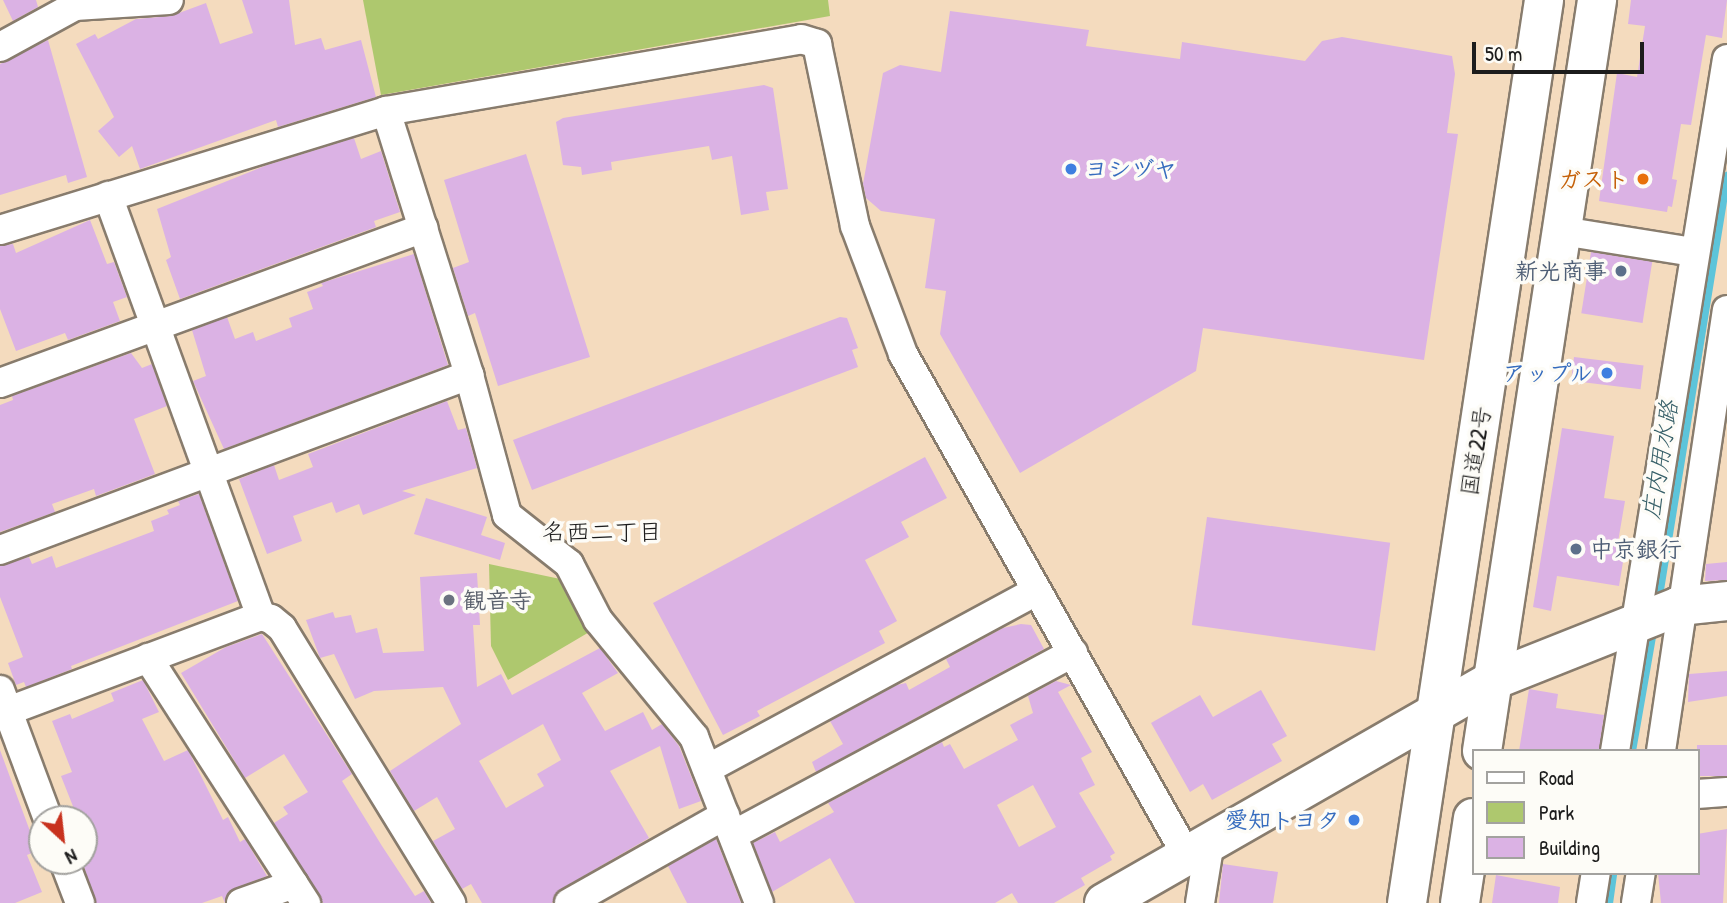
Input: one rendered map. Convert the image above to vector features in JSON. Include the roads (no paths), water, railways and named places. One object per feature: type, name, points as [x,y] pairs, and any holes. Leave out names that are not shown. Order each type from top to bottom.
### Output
[{"type":"main road","name":"国道22号","points":[[1407,903],[1544,0]]},
{"type":"main road","points":[[1482,749],[1597,0]]},
{"type":"main road","points":[[1104,903],[1436,710],[1491,681],[1683,605],[1727,601]]},
{"type":"main road","points":[[1460,903],[1472,825]]},
{"type":"street","points":[[0,47],[75,6],[169,0]]},
{"type":"street","points":[[0,230],[386,111],[801,39],[817,44],[855,226],[889,322],[1034,592],[1198,847],[1200,903]]},
{"type":"street","points":[[1615,749],[1639,621],[1693,252],[1727,59]]},
{"type":"street","points":[[386,111],[469,375],[507,514],[569,564],[598,620],[694,737],[759,903]]},
{"type":"street","points":[[108,196],[261,616],[282,628],[451,903]]},
{"type":"street","points":[[0,383],[423,228]]},
{"type":"street","points":[[1562,231],[1693,252]]},
{"type":"street","points":[[1661,749],[1683,605],[1719,405],[1727,310]]},
{"type":"street","points":[[0,550],[469,375]]},
{"type":"street","points":[[707,769],[1034,592]]},
{"type":"street","points":[[42,805],[3,705],[148,658],[261,616]]},
{"type":"street","points":[[569,903],[1073,653]]},
{"type":"street","points":[[148,658],[300,893],[241,903]]},
{"type":"street","points":[[1699,794],[1727,792]]},
{"type":"street","points":[[69,875],[80,903]]},
{"type":"street","points":[[1591,903],[1596,875]]},
{"type":"street","points":[[1636,903],[1641,875]]},
{"type":"waterway","name":"庄内用水路","points":[[1658,602],[1727,175]]},
{"type":"waterway","name":"庄内用水路","points":[[1632,749],[1653,631]]},
{"type":"waterway","name":"庄内用水路","points":[[1609,903],[1613,875]]},
{"type":"place","name":"ヨシヅヤ","points":[[1071,169]]},
{"type":"place","name":"ガスト","points":[[1643,179]]},
{"type":"place","name":"新光商事","points":[[1621,271]]},
{"type":"place","name":"アップル","points":[[1607,373]]},
{"type":"place","name":"中京銀行","points":[[1576,549]]},
{"type":"place","name":"観音寺","points":[[449,600]]},
{"type":"place","name":"愛知トヨタ","points":[[1354,820]]},
{"type":"district","name":"名西二丁目","points":[[602,532]]}]
